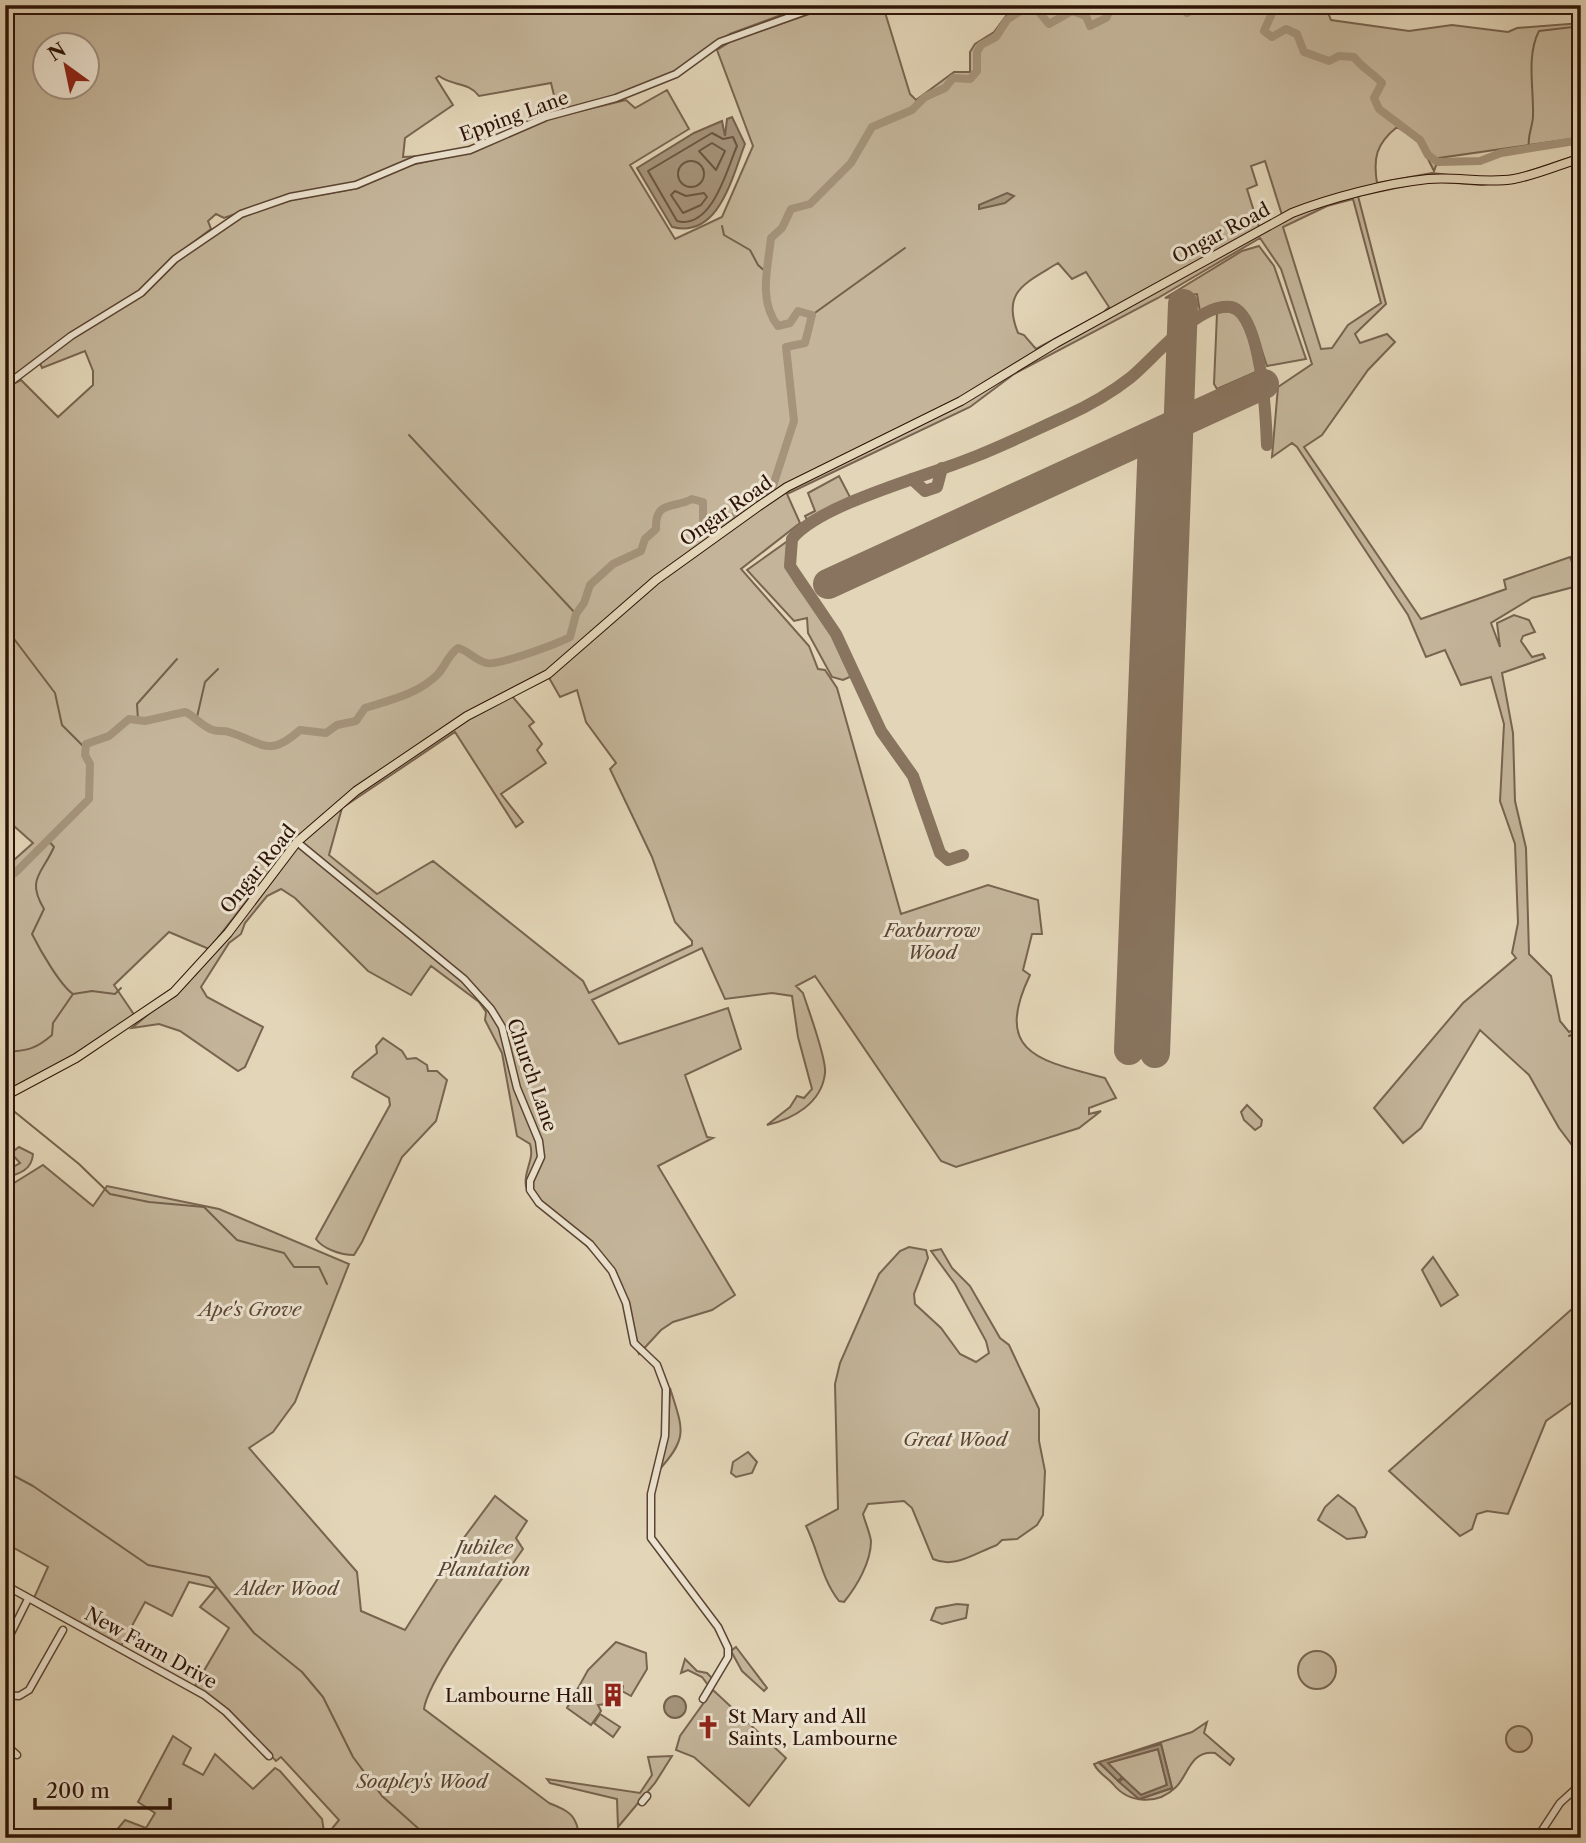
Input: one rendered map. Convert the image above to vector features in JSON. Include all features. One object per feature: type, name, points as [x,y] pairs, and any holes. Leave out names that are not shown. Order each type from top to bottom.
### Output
[{"type":"main road","name":"Ongar Road","points":[[5,1096],[76,1058],[174,992],[228,933],[297,842],[330,811],[467,716],[548,674],[656,580],[787,487],[961,401],[1009,370],[1262,228],[1322,201],[1429,178],[1483,183],[1517,178],[1581,158]]},
{"type":"street","name":"Epping Lane","points":[[5,386],[71,336],[141,293],[192,246],[241,214],[290,197],[356,186],[415,160],[470,150],[546,117],[627,94],[676,74],[728,38],[810,8],[924,9],[953,5]]},
{"type":"street","name":"Church Lane","points":[[297,842],[464,979],[491,1009],[502,1027],[517,1088],[535,1128],[540,1149],[541,1157],[530,1181],[530,1190],[539,1203],[590,1244],[612,1271],[626,1303],[634,1343],[657,1366],[666,1389],[665,1436],[651,1494],[651,1538],[718,1627],[728,1648],[728,1657],[703,1699]]},
{"type":"street","name":"New Farm Drive","points":[[5,1585],[204,1695],[226,1712],[269,1756]]},
{"type":"street","points":[[5,1645],[28,1599]]},
{"type":"street","points":[[5,1695],[19,1696],[29,1690],[63,1630]]},
{"type":"street","points":[[5,1744],[17,1755]]},
{"type":"street","points":[[1537,1838],[1560,1803],[1581,1784]]},
{"type":"green space","points":[[5,5],[808,5],[730,34],[675,72],[637,89],[558,112],[551,83],[479,96],[470,88],[439,76],[436,78],[453,105],[405,138],[403,157],[422,156],[354,183],[291,194],[224,218],[216,214],[208,221],[211,229],[174,257],[143,288],[71,334],[5,384]]},
{"type":"green space","name":"Foxburrow Wood","points":[[1022,5],[1325,5],[1331,20],[1409,31],[1452,25],[1508,32],[1517,28],[1581,23],[1581,147],[1577,138],[1439,158],[1434,171],[1419,141],[1397,127],[1384,139],[1376,159],[1377,183],[1432,173],[1482,179],[1517,175],[1581,154],[1581,164],[1577,162],[1518,180],[1482,185],[1429,181],[1358,196],[1386,304],[1355,334],[1360,343],[1387,334],[1395,342],[1368,370],[1322,435],[1304,447],[1421,619],[1506,589],[1504,580],[1570,557],[1581,585],[1532,598],[1491,623],[1500,647],[1497,623],[1514,615],[1529,620],[1535,632],[1523,636],[1521,641],[1532,657],[1543,654],[1545,658],[1502,673],[1513,733],[1515,801],[1526,848],[1529,954],[1551,976],[1560,1021],[1569,1032],[1581,1027],[1581,1157],[1559,1128],[1529,1075],[1480,1030],[1421,1128],[1403,1143],[1374,1108],[1463,1003],[1516,958],[1512,953],[1518,923],[1515,844],[1500,801],[1504,724],[1491,677],[1461,685],[1445,650],[1426,657],[1408,615],[1297,447],[1292,443],[1272,457],[1278,387],[1312,364],[1281,269],[1260,238],[1158,298],[1014,374],[970,407],[787,494],[800,523],[741,569],[809,646],[818,669],[825,670],[837,688],[901,914],[988,885],[1038,900],[1042,934],[1032,934],[1023,970],[1030,975],[1020,1001],[1017,1022],[1020,1038],[1029,1050],[1043,1059],[1105,1078],[1116,1098],[1089,1108],[1089,1114],[1101,1111],[1079,1128],[956,1167],[941,1161],[815,976],[796,986],[803,993],[820,1046],[825,1066],[823,1084],[805,1108],[787,1119],[767,1125],[790,1107],[797,1096],[804,1098],[812,1089],[798,1037],[792,996],[772,993],[725,999],[702,948],[592,1000],[619,1044],[728,1008],[741,1049],[685,1075],[707,1137],[713,1138],[658,1166],[735,1295],[712,1310],[673,1322],[661,1330],[639,1354],[631,1336],[621,1295],[608,1270],[583,1242],[541,1207],[528,1192],[526,1175],[531,1155],[530,1144],[517,1136],[502,1053],[485,1020],[486,1012],[479,1002],[431,966],[411,995],[368,971],[295,898],[281,889],[267,896],[245,923],[241,934],[229,943],[201,987],[207,997],[263,1027],[245,1067],[238,1071],[180,1031],[159,1024],[132,1028],[196,974],[258,893],[249,898],[209,949],[169,932],[114,985],[135,1016],[95,1044],[5,1093],[5,868],[33,843],[5,818],[5,388],[21,380],[58,417],[93,385],[93,371],[85,351],[42,368],[40,363],[71,339],[146,292],[177,261],[237,218],[280,202],[358,188],[406,166],[452,156],[547,119],[626,100],[635,108],[667,90],[689,129],[630,165],[675,239],[722,217],[753,146],[717,50],[733,40],[815,12],[884,9],[910,94],[916,100],[954,72],[970,72],[970,52],[975,44],[994,32],[1006,16]],"holes":[[[1265,161],[1282,215],[1259,227],[1247,189],[1257,185],[1251,166]],[[1353,199],[1381,303],[1348,325],[1332,348],[1321,349],[1283,227],[1327,206]],[[1058,263],[1072,279],[1086,272],[1109,307],[1103,313],[1036,349],[1024,335],[1018,333],[1014,319],[1015,298],[1027,283]],[[548,676],[560,697],[577,690],[586,722],[616,763],[610,769],[652,857],[675,922],[692,941],[692,945],[589,993],[583,981],[433,861],[377,894],[329,855],[342,808],[455,732],[516,827],[523,822],[501,794],[546,763],[537,750],[542,744],[529,726],[534,722],[512,696],[463,719]]]},
{"type":"green space","points":[[1259,246],[1274,266],[1306,359],[1267,366],[1254,326],[1240,308],[1230,304],[1217,305],[1200,312],[1197,294],[1165,298],[1242,251]]},
{"type":"green space","points":[[1226,311],[1241,319],[1246,326],[1258,371],[1217,389],[1214,384],[1217,313]]},
{"type":"green space","points":[[839,476],[851,499],[807,520],[805,516],[815,511],[808,493]]},
{"type":"green space","points":[[789,540],[786,553],[791,576],[821,615],[834,638],[852,676],[843,680],[832,677],[808,633],[807,618],[794,621],[747,570]]},
{"type":"green space","points":[[383,1038],[402,1051],[407,1059],[416,1058],[427,1065],[428,1071],[437,1071],[447,1080],[436,1121],[402,1157],[354,1255],[344,1254],[328,1248],[316,1239],[390,1105],[389,1098],[352,1077],[354,1072],[377,1053],[376,1046]]},
{"type":"green space","points":[[1247,1105],[1262,1120],[1261,1126],[1255,1130],[1244,1120],[1241,1112]]},
{"type":"green space","points":[[19,1147],[33,1154],[30,1164],[20,1173],[5,1178],[5,1163],[13,1167],[20,1163],[11,1153]]},
{"type":"green space","points":[[43,1165],[93,1206],[107,1186],[219,1209],[349,1264],[295,1402],[273,1432],[249,1448],[357,1572],[361,1611],[405,1630],[463,1539],[495,1496],[527,1521],[516,1538],[523,1549],[451,1653],[428,1695],[424,1709],[549,1803],[567,1812],[583,1838],[334,1838],[330,1831],[339,1820],[281,1757],[276,1761],[228,1711],[195,1686],[229,1628],[200,1607],[216,1588],[189,1582],[172,1616],[145,1602],[121,1646],[33,1600],[48,1567],[5,1543],[5,1181],[14,1183]]},
{"type":"green space","name":"Great Wood","points":[[909,1247],[926,1250],[928,1258],[914,1294],[915,1304],[941,1328],[960,1354],[976,1362],[989,1353],[986,1341],[955,1284],[931,1251],[941,1249],[952,1268],[970,1286],[1000,1338],[1009,1345],[1039,1409],[1039,1441],[1045,1471],[1043,1515],[1037,1525],[1017,1539],[1002,1540],[997,1545],[957,1561],[941,1562],[933,1559],[912,1508],[904,1501],[868,1504],[863,1514],[871,1541],[869,1557],[844,1602],[839,1601],[828,1583],[806,1526],[838,1509],[835,1384],[840,1363],[879,1274],[900,1251]]},
{"type":"green space","points":[[1433,1257],[1458,1295],[1441,1306],[1422,1270]]},
{"type":"green space","points":[[1581,1301],[1581,1396],[1546,1421],[1508,1514],[1487,1511],[1477,1514],[1472,1529],[1460,1536],[1389,1471]]},
{"type":"green space","points":[[670,1388],[680,1424],[679,1441],[658,1471],[668,1436]]},
{"type":"green space","points":[[748,1452],[757,1462],[752,1473],[736,1477],[731,1473],[733,1462]]},
{"type":"green space","points":[[1338,1495],[1355,1508],[1367,1532],[1365,1537],[1347,1539],[1318,1520],[1325,1507]]},
{"type":"green space","points":[[968,1605],[966,1618],[942,1624],[931,1620],[936,1608]]},
{"type":"green space","points":[[616,1642],[646,1653],[647,1669],[631,1696],[622,1691],[623,1686],[613,1682],[605,1704],[598,1705],[601,1711],[591,1725],[567,1708],[588,1670]]},
{"type":"green space","points":[[736,1647],[767,1688],[764,1691],[742,1671],[731,1651]]},
{"type":"green space","points":[[1317,1651],[1331,1656],[1336,1670],[1331,1684],[1317,1689],[1303,1684],[1298,1670],[1303,1656]]},
{"type":"green space","points":[[685,1659],[697,1671],[707,1673],[713,1679],[708,1685],[702,1677],[688,1670],[681,1673]]},
{"type":"green space","points":[[713,1690],[786,1758],[749,1806],[694,1757],[676,1750],[680,1736]]},
{"type":"green space","points":[[600,1714],[620,1727],[613,1737],[594,1723]]},
{"type":"green space","points":[[1207,1722],[1204,1733],[1234,1759],[1230,1765],[1215,1753],[1200,1756],[1176,1787],[1161,1797],[1144,1800],[1135,1798],[1127,1795],[1094,1764],[1192,1732]],"holes":[[[1161,1744],[1172,1788],[1140,1799],[1123,1779],[1141,1795],[1167,1785],[1158,1749],[1107,1763],[1118,1780],[1099,1763]]]},
{"type":"green space","points":[[1519,1726],[1528,1730],[1532,1739],[1528,1748],[1519,1752],[1510,1748],[1506,1739],[1510,1730]]},
{"type":"green space","points":[[173,1736],[191,1748],[183,1764],[203,1775],[215,1754],[253,1789],[275,1768],[280,1771],[322,1819],[325,1838],[110,1838],[125,1820],[146,1828],[155,1813],[138,1802]]},
{"type":"green space","points":[[672,1756],[655,1783],[618,1827],[617,1799],[550,1783],[547,1779],[640,1793],[652,1775],[648,1757]]},
{"type":"water","points":[[732,117],[745,144],[729,188],[712,215],[701,224],[688,228],[672,227],[637,168],[694,133],[722,121],[725,136],[727,119]]},
{"type":"water","points":[[1007,193],[1014,196],[1005,203],[979,209],[979,205]]},
{"type":"water","points":[[675,1696],[683,1699],[686,1707],[683,1715],[675,1718],[667,1715],[664,1707],[667,1699]]},
{"type":"water","points":[[1161,1744],[1172,1788],[1139,1799],[1119,1782],[1123,1778],[1141,1795],[1167,1785],[1158,1749],[1108,1763],[1122,1777],[1118,1781],[1099,1762]]},
{"type":"waterway","points":[[5,878],[15,873],[89,799],[90,764],[85,755],[86,744],[109,736],[129,719],[145,721],[185,712],[209,729],[229,732],[266,746],[281,744],[300,730],[326,733],[337,725],[356,721],[365,708],[403,696],[429,682],[458,648],[483,662],[493,663],[527,654],[570,637],[576,614],[584,603],[590,585],[613,564],[641,551],[645,539],[656,529],[656,520],[662,509],[692,499],[703,502],[703,529],[708,532],[739,513],[750,498],[772,489],[794,421],[786,347],[805,343],[812,315],[798,311],[790,323],[778,326],[772,316],[766,295],[771,238],[782,228],[791,209],[810,204],[851,163],[872,127],[912,110],[925,97],[945,88],[953,78],[970,79],[977,71],[977,52],[981,45],[996,37],[1007,20],[1029,5]]},
{"type":"waterway","points":[[1033,5],[1049,24],[1072,11],[1086,16],[1090,26],[1106,18],[1113,5]]},
{"type":"waterway","points":[[1180,5],[1187,13],[1201,5]]},
{"type":"waterway","points":[[1235,5],[1246,11],[1253,5]]},
{"type":"waterway","points":[[1267,5],[1274,9],[1264,31],[1272,37],[1286,29],[1297,34],[1304,52],[1329,61],[1339,56],[1354,57],[1382,83],[1374,98],[1379,109],[1420,140],[1428,155],[1438,162],[1480,161],[1501,153],[1581,140]]},
{"type":"waterway","points":[[1529,149],[1533,117],[1532,62],[1539,31],[1581,26]]},
{"type":"waterway","points":[[722,226],[724,235],[750,250],[758,265],[767,273]]},
{"type":"waterway","points":[[812,315],[905,248]]},
{"type":"waterway","points":[[409,435],[576,614]]},
{"type":"waterway","points":[[5,627],[55,693],[62,725],[84,747]]},
{"type":"waterway","points":[[138,720],[137,704],[177,659]]},
{"type":"waterway","points":[[197,717],[205,682],[218,669]]},
{"type":"waterway","points":[[47,839],[54,847],[36,883],[44,909],[32,934],[56,975],[73,994]]},
{"type":"waterway","points":[[5,1052],[31,1048],[52,1035],[53,1023],[73,994],[92,991],[115,994],[121,988]]},
{"type":"waterway","points":[[1569,1036],[1581,1030]]},
{"type":"waterway","points":[[5,1104],[79,1164],[110,1194],[149,1202],[204,1207],[237,1240],[284,1253],[294,1267],[319,1267],[327,1284]]},
{"type":"waterway","points":[[5,1471],[33,1486],[148,1565],[209,1577],[254,1633],[302,1672],[323,1697],[353,1757],[382,1796],[429,1838]]},
{"type":"taxiway","points":[[963,855],[948,860],[940,853],[913,776],[881,731],[836,634],[790,566],[792,539],[806,526],[850,502],[986,452],[1091,404],[1130,378],[1191,322],[1218,308],[1231,307],[1241,314],[1250,328],[1260,369],[1267,445]]},
{"type":"taxiway","points":[[912,479],[925,491],[937,487],[942,468]]},
{"type":"runway","points":[[1155,1053],[1183,304]]},
{"type":"runway","points":[[828,584],[1264,384]]},
{"type":"runway","points":[[1129,1050],[1153,440]]},
{"type":"place","name":"Lambourne Hall","points":[[613,1695]]},
{"type":"place","name":"St Mary and All Saints, Lambourne","points":[[708,1727]]},
{"type":"park label","name":"Ape's Grove","points":[[250,1309]]},
{"type":"park label","name":"Jubilee Plantation","points":[[484,1558]]},
{"type":"park label","name":"Alder Wood","points":[[287,1588]]},
{"type":"park label","name":"Soapley's Wood","points":[[422,1781]]}]
